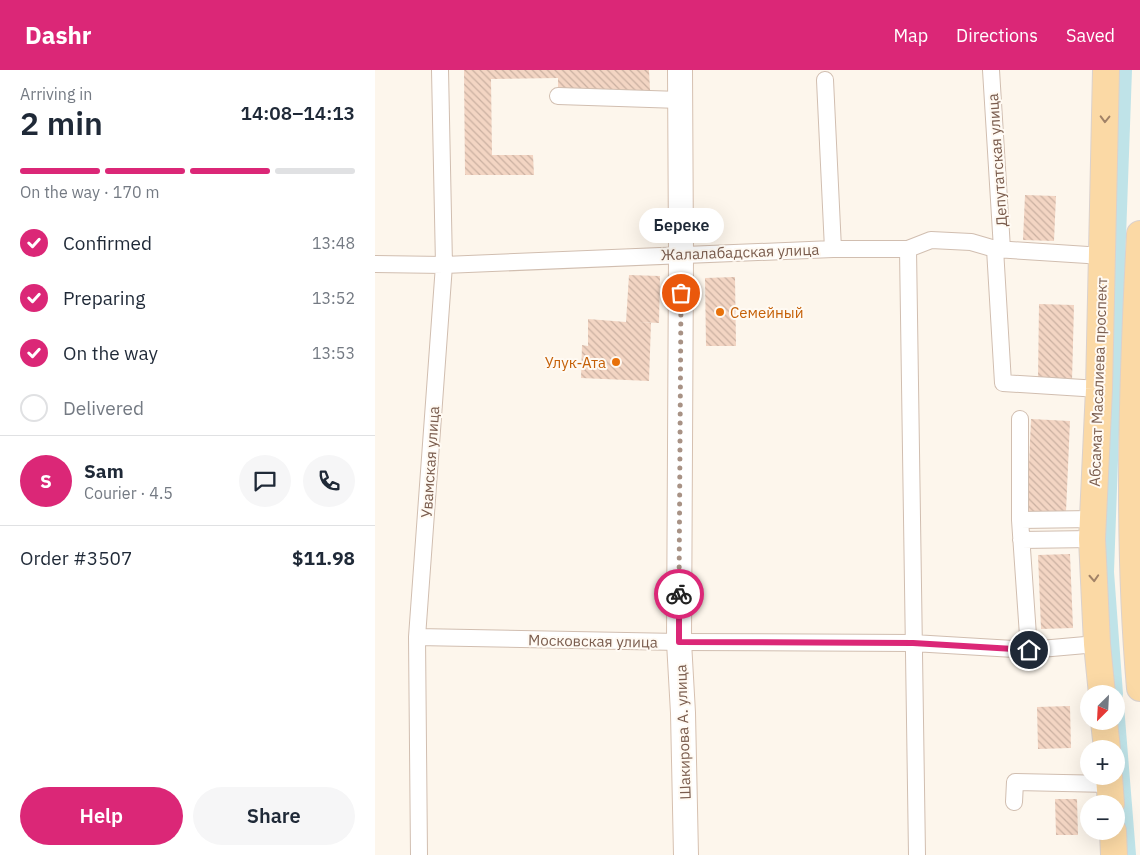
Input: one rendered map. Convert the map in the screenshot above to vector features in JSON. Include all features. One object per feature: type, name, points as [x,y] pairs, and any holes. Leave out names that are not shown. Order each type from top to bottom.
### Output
[{"type":"main road","name":"Шакирова А. улица","points":[[680,70],[679,642],[686,855]]},
{"type":"main road","name":"Абсамат Масалиева проспект","points":[[1101,685],[1097,644],[1092,529],[1099,389],[1106,70]]},
{"type":"main road","points":[[1140,234],[1132,554],[1140,688]]},
{"type":"main road","points":[[1113,840],[1114,855]]},
{"type":"street","name":"Увамская улица","points":[[419,855],[417,637],[444,265],[441,70]]},
{"type":"street","name":"Депутатская улица","points":[[991,70],[1003,382],[1099,389]]},
{"type":"street","points":[[825,80],[833,249]]},
{"type":"street","points":[[558,96],[680,100]]},
{"type":"street","name":"Жалалабадская улица","points":[[375,264],[444,265],[681,254],[833,249],[908,249],[931,240],[971,242],[998,249],[1103,256]]},
{"type":"street","points":[[908,249],[917,855]]},
{"type":"street","points":[[1020,419],[1020,520],[1029,650]]},
{"type":"street","points":[[1020,520],[1092,529]]},
{"type":"street","points":[[1021,540],[1092,529]]},
{"type":"street","name":"Московская улица","points":[[417,637],[679,642],[913,643],[1029,650],[1097,644]]},
{"type":"street","points":[[1014,802],[1015,782],[1110,788]]},
{"type":"building","points":[[464,70],[649,70],[650,90],[558,91],[558,78],[491,79],[492,155],[533,155],[534,175],[465,175]]},
{"type":"building","points":[[1025,195],[1056,196],[1054,241],[1023,240]]},
{"type":"building","name":"Улук-Ата","points":[[629,275],[660,276],[659,323],[638,322],[651,323],[649,381],[581,378],[582,345],[588,346],[588,319],[626,322]]},
{"type":"building","name":"Семейный","points":[[735,277],[736,346],[706,346],[705,278]]},
{"type":"building","points":[[1039,304],[1074,305],[1072,381],[1038,380]]},
{"type":"building","points":[[1031,419],[1070,421],[1066,512],[1027,511]]},
{"type":"building","points":[[1070,554],[1073,628],[1041,629],[1038,555]]},
{"type":"building","points":[[1070,706],[1071,748],[1038,749],[1037,707]]},
{"type":"building","points":[[1055,799],[1077,799],[1078,835],[1056,835]]},
{"type":"waterway","points":[[1114,685],[1106,572],[1124,70]]},
{"type":"waterway","points":[[1118,730],[1128,855]]},
{"type":"way so far","points":[[679,594],[681,293]]},
{"type":"place","name":"Береке","points":[[681,293]]},
{"type":"place","name":"Семейный","points":[[720,312]]},
{"type":"place","name":"Улук-Ата","points":[[616,362]]},
{"type":"route","points":[[679,594],[679,642],[913,643],[1029,650]]}]
